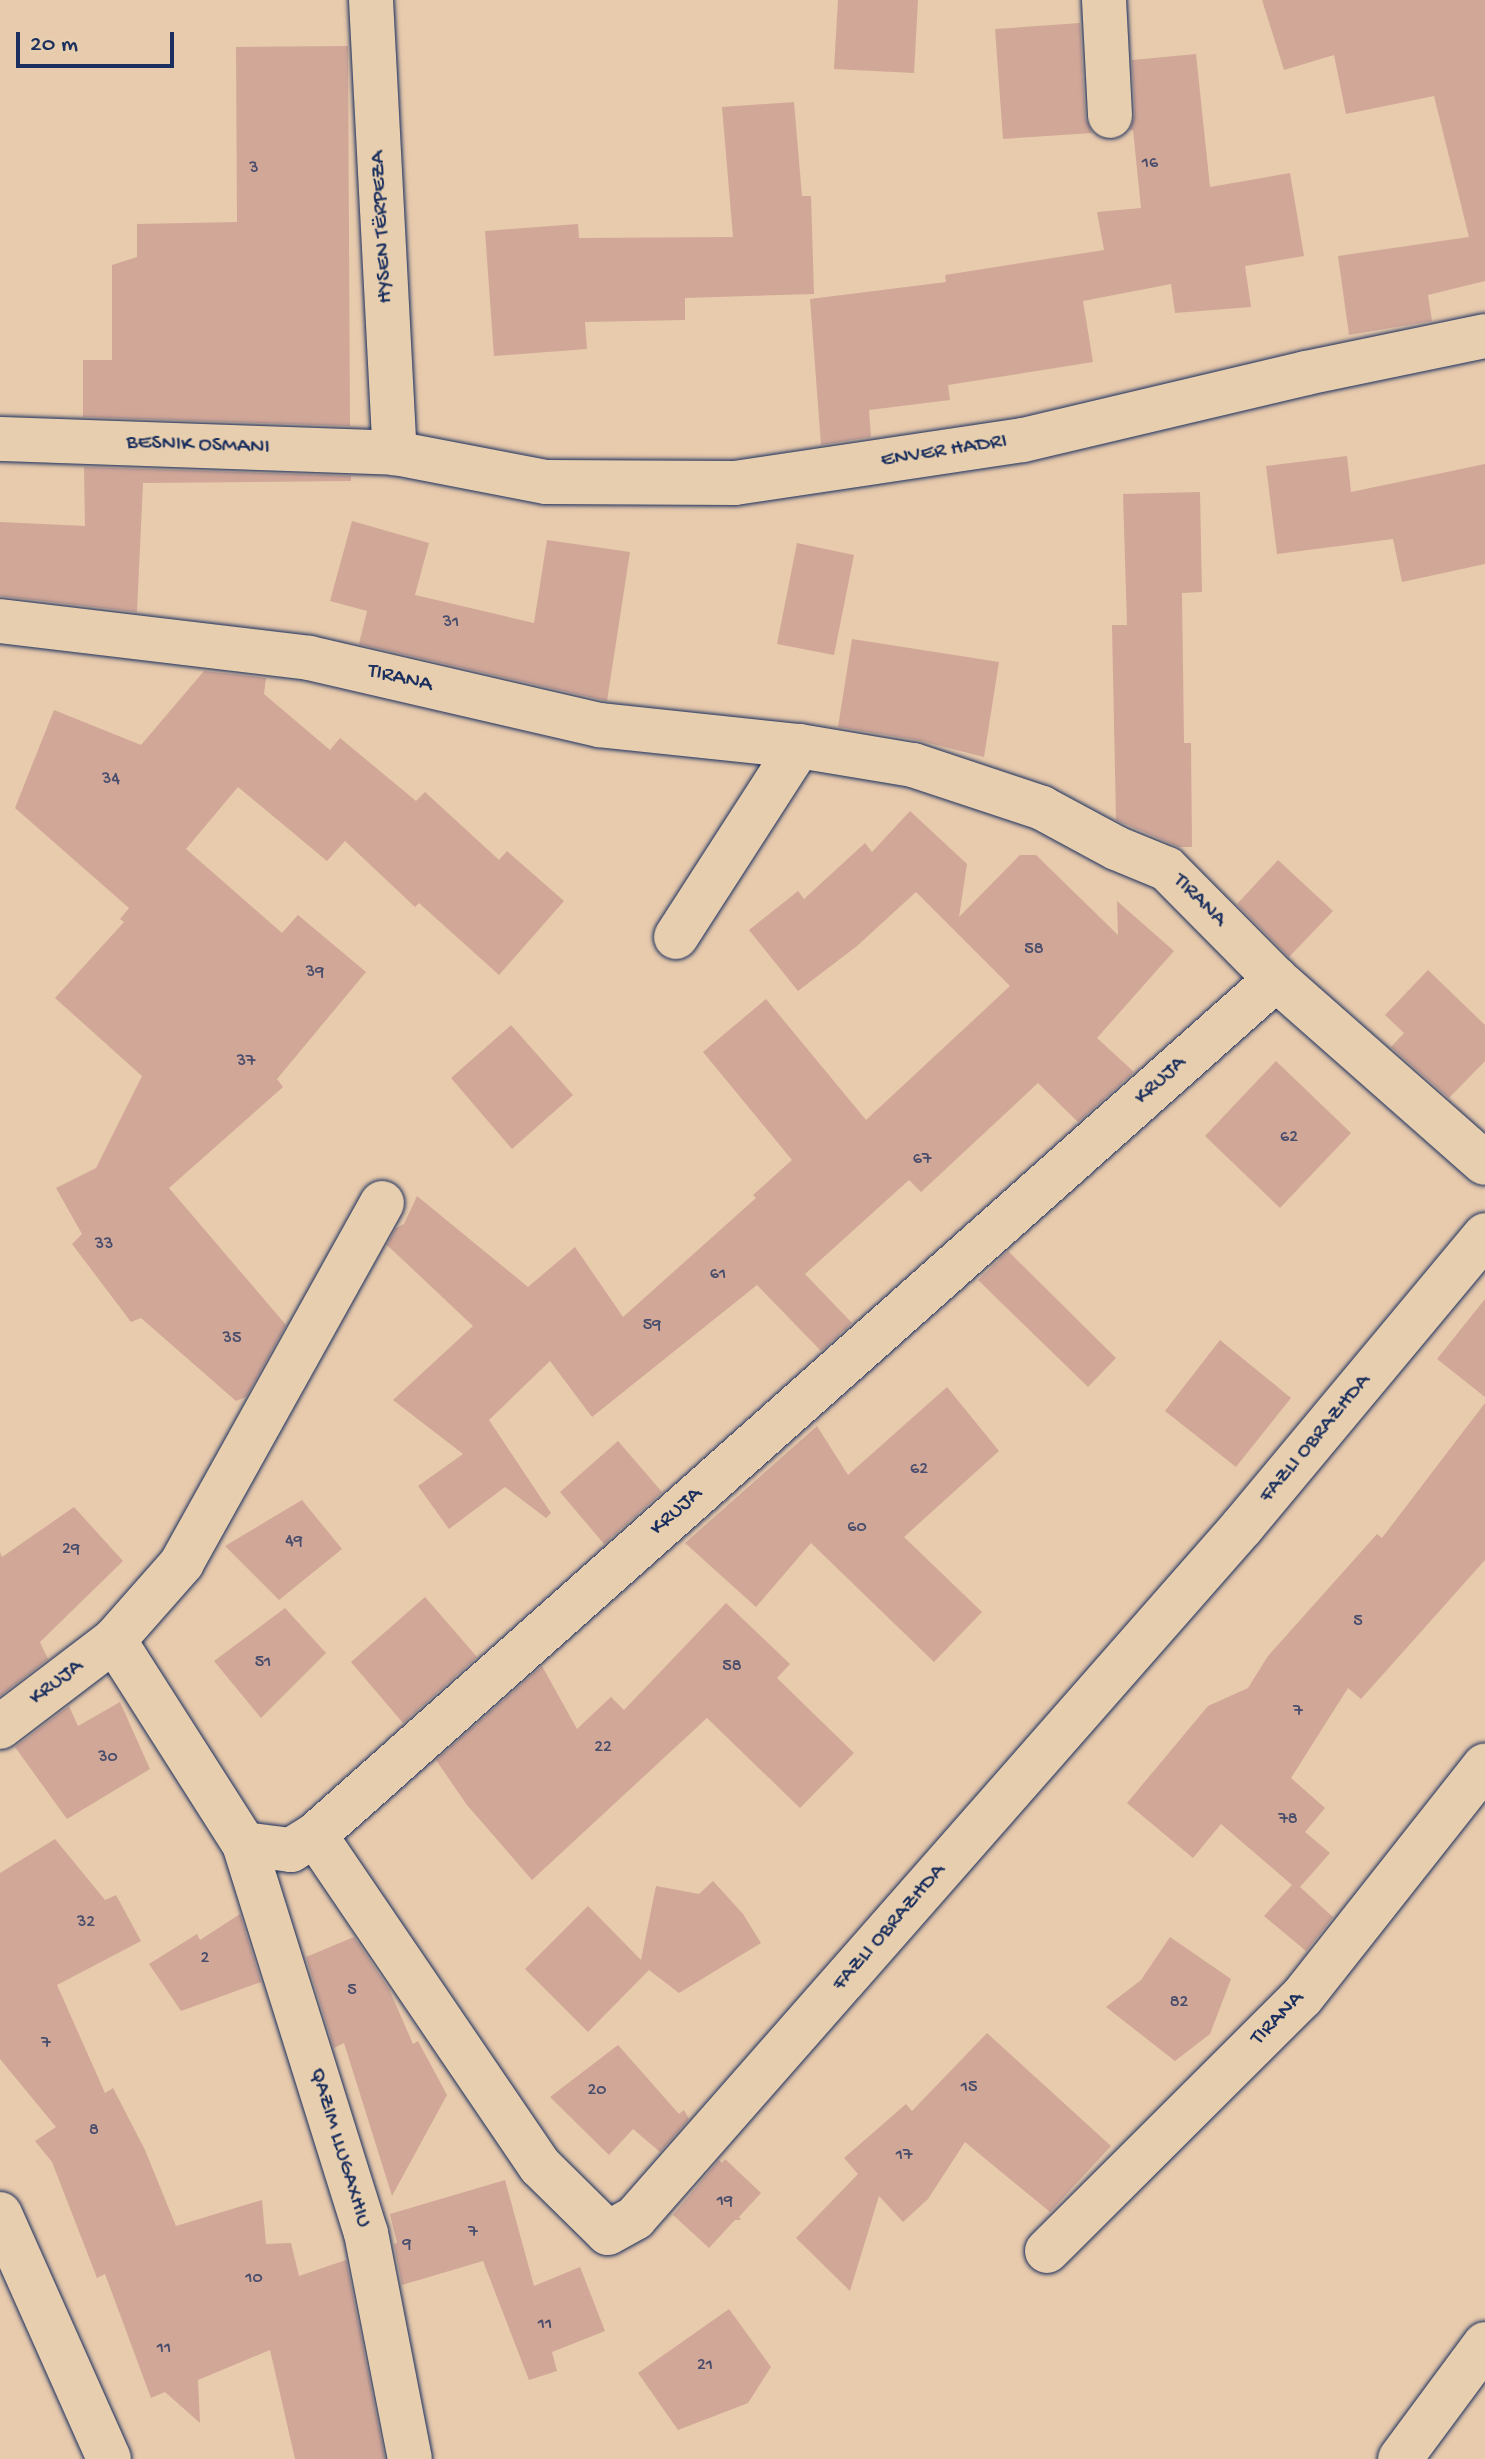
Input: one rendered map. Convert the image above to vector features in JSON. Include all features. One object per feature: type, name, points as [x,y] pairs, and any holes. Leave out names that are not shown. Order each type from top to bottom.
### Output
[{"type":"street","name":"HYSEN TËRPEZA","points":[[371,0],[395,453]]},
{"type":"street","points":[[1104,0],[1110,116]]},
{"type":"street","name":"ENVER HADRI","points":[[395,453],[546,482],[735,483],[1023,440],[1306,373],[1485,336]]},
{"type":"street","name":"BESNIK OSMANI","points":[[0,439],[395,453]]},
{"type":"street","name":"TIRANA","points":[[0,621],[309,658],[599,725],[799,746],[913,765],[1042,808],[1116,848],[1167,869],[1276,979],[1485,1163]]},
{"type":"street","points":[[676,937],[799,746]]},
{"type":"street","name":"KRUJA","points":[[244,1844],[291,1850],[315,1835],[1276,979]]},
{"type":"street","name":"KRUJA","points":[[0,1727],[114,1640],[182,1563],[382,1203]]},
{"type":"street","name":"FAZLI OBRAZHDA","points":[[315,1835],[540,2166],[608,2233],[635,2218],[1242,1527],[1485,1235]]},
{"type":"street","points":[[114,1640],[244,1844]]},
{"type":"street","name":"TIRANA","points":[[1047,2251],[1302,1997],[1485,1765]]},
{"type":"street","name":"QAZIM LLUGAXHIU","points":[[244,1844],[366,2233],[410,2459]]},
{"type":"street","points":[[0,2214],[109,2459]]},
{"type":"street","points":[[1400,2459],[1485,2344]]},
{"type":"building","points":[[838,0],[918,0],[914,73],[834,69]]},
{"type":"building","points":[[1262,0],[1485,0],[1485,281],[1428,295],[1432,321],[1349,335],[1338,256],[1469,237],[1434,96],[1346,114],[1334,55],[1284,70]]},
{"type":"building","points":[[1080,23],[1085,117],[1092,133],[1003,139],[995,29]]},
{"type":"building","points":[[348,46],[350,426],[83,417],[83,360],[112,360],[112,265],[137,257],[137,224],[237,222],[236,47]]},
{"type":"building","points":[[1196,54],[1210,187],[1290,173],[1304,256],[1245,266],[1251,307],[1175,313],[1171,284],[1083,301],[1093,362],[948,385],[950,400],[869,410],[871,437],[821,445],[810,299],[946,282],[945,275],[1104,250],[1097,212],[1141,208],[1133,130],[1130,130],[1135,115],[1132,60]]},
{"type":"building","points":[[794,102],[802,196],[811,196],[814,294],[685,298],[685,320],[585,322],[587,349],[494,356],[485,231],[578,224],[579,238],[733,237],[722,107]]},
{"type":"building","points":[[1347,456],[1351,492],[1485,464],[1485,564],[1402,582],[1393,539],[1277,554],[1266,466]]},
{"type":"building","points":[[84,467],[351,476],[351,481],[143,483],[137,612],[0,596],[0,522],[85,526]]},
{"type":"building","points":[[1200,492],[1202,592],[1182,593],[1184,743],[1191,743],[1192,847],[1179,847],[1116,820],[1112,625],[1127,625],[1123,494]]},
{"type":"building","points":[[352,521],[429,543],[415,595],[534,623],[547,540],[630,552],[607,701],[359,644],[367,611],[330,601]]},
{"type":"building","points":[[797,543],[854,555],[834,655],[777,644]]},
{"type":"building","points":[[852,639],[999,662],[984,757],[917,740],[838,727]]},
{"type":"building","points":[[204,671],[266,678],[264,694],[330,750],[340,738],[416,801],[425,792],[499,860],[507,851],[564,901],[499,975],[419,903],[415,907],[345,841],[327,861],[238,787],[186,849],[282,933],[298,915],[366,972],[277,1079],[283,1087],[169,1188],[286,1325],[246,1397],[236,1401],[141,1318],[131,1322],[72,1244],[82,1234],[56,1188],[96,1168],[142,1076],[55,998],[124,922],[120,919],[129,908],[15,808],[54,710],[141,745]]},
{"type":"building","points":[[910,811],[967,864],[959,917],[1020,855],[1036,855],[1118,935],[1117,901],[1174,951],[1097,1038],[1134,1072],[1078,1122],[1038,1083],[921,1192],[909,1180],[805,1274],[852,1323],[821,1351],[757,1285],[592,1417],[550,1361],[489,1420],[551,1513],[546,1518],[505,1487],[449,1529],[418,1486],[463,1454],[393,1400],[473,1326],[387,1245],[396,1228],[404,1224],[417,1196],[528,1287],[575,1247],[623,1317],[756,1198],[753,1195],[792,1160],[703,1052],[766,999],[866,1120],[1010,986],[916,892],[857,946],[798,991],[749,930],[798,891],[804,899],[865,843],[872,852]]},
{"type":"building","points":[[1278,860],[1333,911],[1289,957],[1237,904]]},
{"type":"building","points":[[1428,970],[1485,1025],[1485,1061],[1449,1098],[1391,1047],[1404,1033],[1385,1015]]},
{"type":"building","points":[[511,1025],[573,1095],[512,1149],[451,1078]]},
{"type":"building","points":[[1276,1061],[1351,1133],[1280,1208],[1205,1136]]},
{"type":"building","points":[[1008,1251],[1116,1358],[1088,1387],[978,1280]]},
{"type":"building","points":[[1485,1299],[1485,1397],[1437,1359]]},
{"type":"building","points":[[1220,1340],[1291,1398],[1236,1467],[1165,1411]]},
{"type":"building","points":[[947,1387],[999,1451],[904,1537],[982,1612],[934,1662],[811,1543],[756,1607],[685,1543],[817,1426],[848,1475]]},
{"type":"building","points":[[1485,1403],[1485,1560],[1361,1699],[1348,1688],[1291,1778],[1325,1808],[1305,1832],[1330,1853],[1300,1887],[1333,1917],[1306,1951],[1264,1916],[1292,1885],[1221,1824],[1193,1858],[1127,1803],[1208,1706],[1248,1688],[1268,1656],[1377,1534],[1382,1538]]},
{"type":"building","points":[[618,1441],[662,1492],[604,1544],[560,1492]]},
{"type":"building","points":[[302,1500],[342,1549],[279,1600],[225,1546]]},
{"type":"building","points":[[74,1507],[123,1561],[40,1642],[48,1659],[0,1696],[0,1552],[2,1557]]},
{"type":"building","points":[[425,1597],[477,1657],[403,1723],[351,1662]]},
{"type":"building","points":[[726,1603],[790,1664],[777,1678],[854,1753],[800,1808],[707,1718],[532,1880],[467,1805],[436,1760],[542,1666],[577,1729],[611,1697],[624,1710]]},
{"type":"building","points":[[285,1608],[326,1653],[261,1718],[214,1661]]},
{"type":"building","points":[[120,1702],[150,1769],[67,1819],[15,1747],[69,1706],[78,1726]]},
{"type":"building","points":[[55,1839],[105,1900],[116,1895],[141,1941],[57,1985],[105,2093],[113,2088],[145,2150],[176,2226],[262,2200],[266,2244],[291,2243],[299,2276],[346,2260],[385,2459],[295,2459],[270,2350],[198,2380],[200,2423],[165,2392],[151,2398],[105,2274],[97,2278],[52,2162],[35,2141],[56,2127],[0,2059],[0,1873]]},
{"type":"building","points":[[713,1881],[743,1914],[761,1943],[679,1993],[649,1970],[588,2032],[525,1969],[588,1906],[641,1960],[656,1886],[699,1894]]},
{"type":"building","points":[[240,1914],[261,1982],[181,2011],[149,1964],[197,1934],[200,1940]]},
{"type":"building","points":[[354,1937],[389,1989],[413,2044],[418,2041],[447,2095],[392,2196],[344,2043],[334,2048],[306,1957]]},
{"type":"building","points":[[1170,1937],[1231,1979],[1210,2034],[1175,2061],[1106,2007],[1141,1980]]},
{"type":"building","points":[[987,2033],[1111,2146],[1050,2212],[965,2142],[928,2199],[903,2222],[879,2196],[850,2291],[796,2238],[858,2174],[844,2158],[906,2104],[912,2111]]},
{"type":"building","points":[[618,2045],[679,2114],[684,2110],[689,2119],[660,2152],[633,2129],[609,2155],[550,2097]]},
{"type":"building","points":[[725,2159],[761,2193],[739,2217],[741,2220],[735,2220],[709,2248],[673,2215],[719,2160],[722,2163]]},
{"type":"building","points":[[505,2180],[534,2286],[580,2267],[605,2331],[552,2352],[557,2371],[529,2380],[483,2261],[402,2285],[390,2214]]},
{"type":"building","points":[[729,2309],[771,2367],[748,2403],[678,2430],[638,2373]]}]
